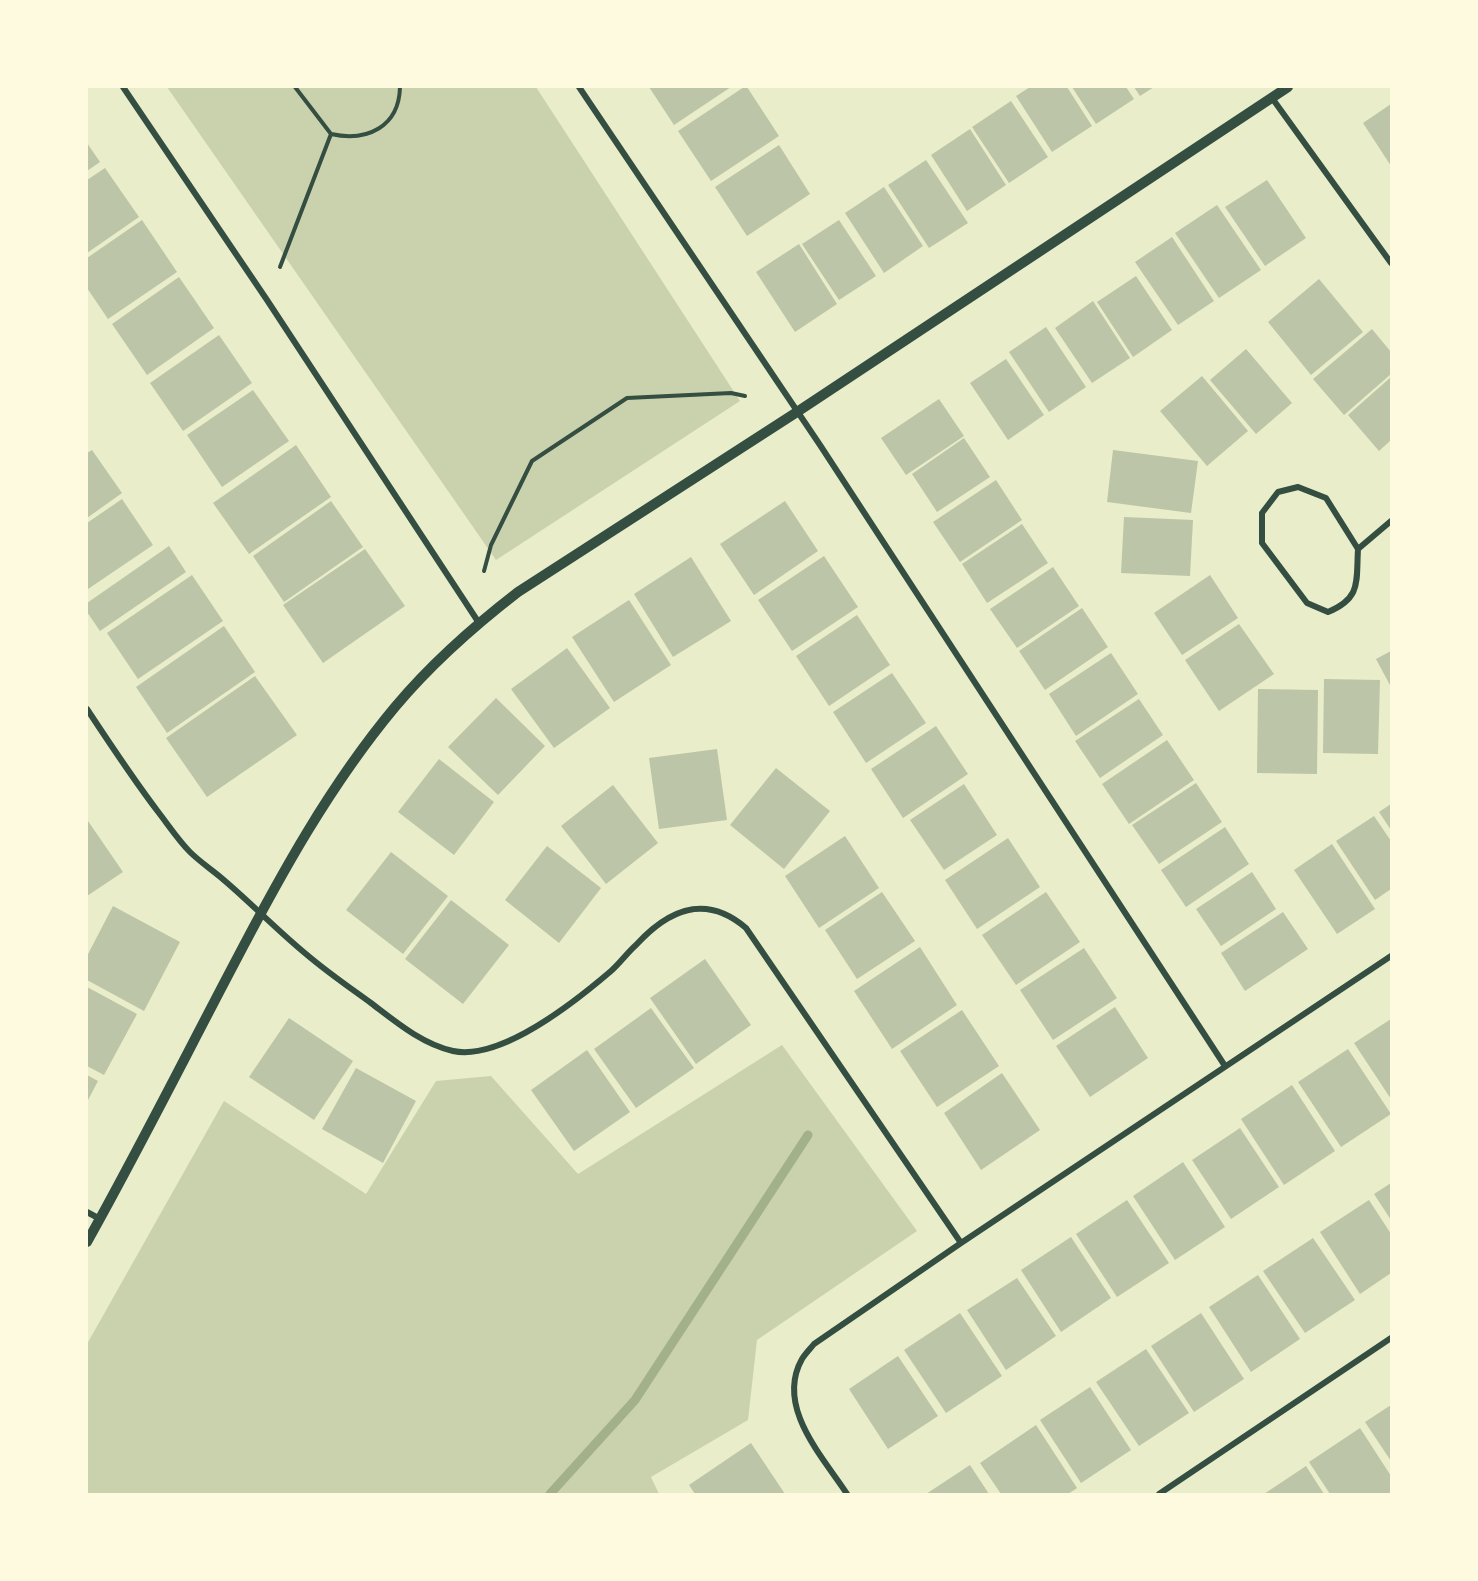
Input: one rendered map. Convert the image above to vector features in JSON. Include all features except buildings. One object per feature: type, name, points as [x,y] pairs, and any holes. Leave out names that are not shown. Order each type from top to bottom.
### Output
[{"type":"street","points":[[123,87],[261,290],[479,623]]},
{"type":"street","points":[[579,87],[797,412],[1225,1066]]},
{"type":"street","points":[[87,1242],[297,846],[343,775],[395,706],[446,653],[518,592],[797,412],[1288,87]]},
{"type":"street","points":[[1272,98],[1391,263]]},
{"type":"street","points":[[1358,549],[1326,498],[1298,487],[1278,492],[1262,513],[1262,543],[1307,603],[1328,612],[1343,606],[1356,591],[1358,549],[1391,521]]},
{"type":"street","points":[[87,708],[138,785],[190,852],[226,881],[317,963],[424,1040],[454,1051],[476,1052],[499,1046],[529,1031],[613,970],[648,932],[675,914],[688,909],[702,908],[733,917],[746,928],[961,1243]]},
{"type":"street","points":[[848,1494],[804,1429],[797,1412],[794,1393],[796,1375],[802,1359],[814,1344],[1391,956]]},
{"type":"street","points":[[87,1212],[100,1219]]},
{"type":"street","points":[[1158,1494],[1391,1338]]},
{"type":"path","points":[[296,87],[331,134],[359,137],[375,132],[386,123],[394,112],[400,96],[400,87]]},
{"type":"path","points":[[280,267],[331,134]]},
{"type":"path","points":[[484,571],[490,545],[532,461],[627,398],[731,393],[745,396]]},
{"type":"green space","points":[[167,87],[536,87],[740,401],[496,560]]},
{"type":"green space","points":[[782,1045],[917,1231],[757,1340],[748,1420],[651,1477],[659,1494],[87,1494],[87,1344],[224,1101],[366,1194],[436,1081],[491,1076],[578,1174]]},
{"type":"waterway","points":[[550,1494],[635,1400],[808,1135]]}]
